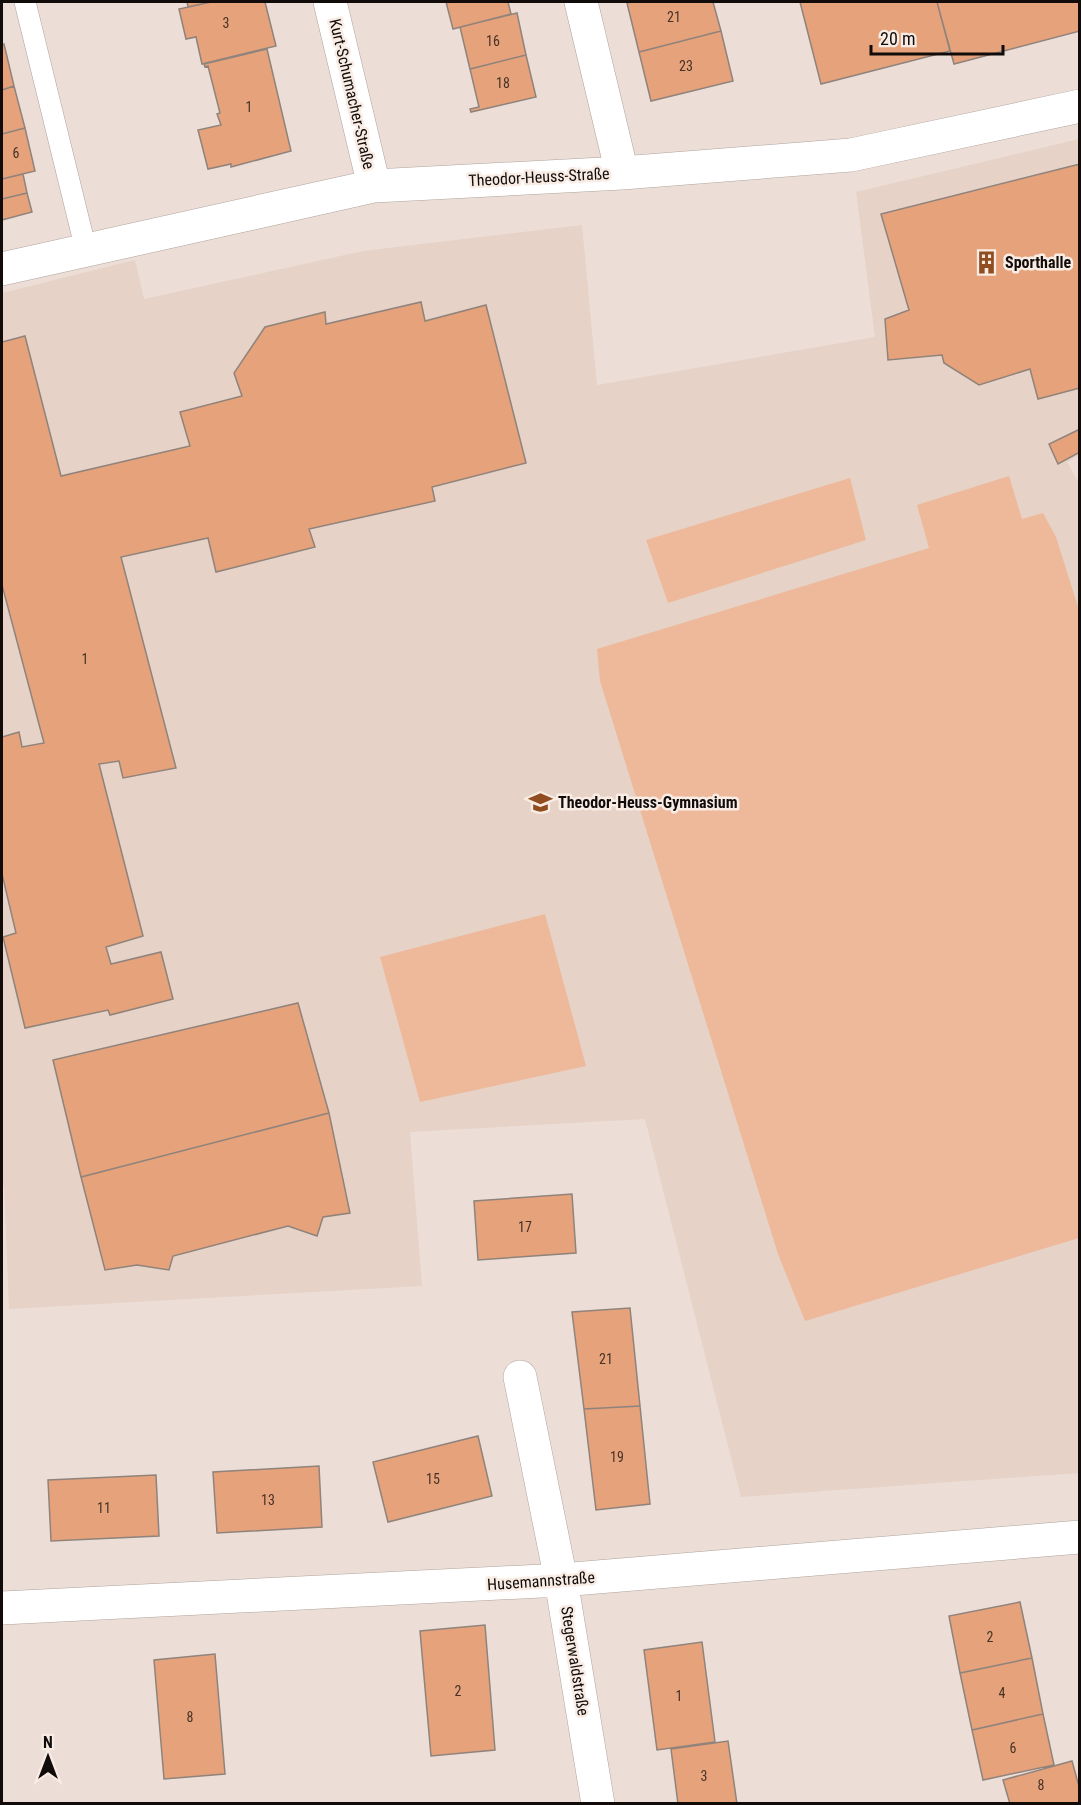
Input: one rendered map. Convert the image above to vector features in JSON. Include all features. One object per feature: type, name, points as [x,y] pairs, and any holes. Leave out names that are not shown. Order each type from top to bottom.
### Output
[{"type":"street","name":"Kurt-Schumacher-Straße","points":[[330,2],[374,186]]},
{"type":"street","points":[[581,2],[622,173]]},
{"type":"street","name":"Theodor-Heuss-Straße","points":[[2,269],[374,186],[622,173],[851,155],[1080,106]]},
{"type":"street","name":"Stegerwaldstraße","points":[[520,1377],[561,1580],[598,1803]]},
{"type":"street","name":"Husemannstraße","points":[[2,1608],[561,1580],[1080,1537]]},
{"type":"lane","points":[[25,2],[86,250]]},
{"type":"shaded area","name":"Theodor-Heuss-Gymnasium","points":[[1079,139],[1080,455],[1067,462],[1080,485],[1079,1473],[741,1497],[645,1119],[410,1132],[422,1286],[9,1309],[4,1185],[2,1185],[2,293],[135,260],[144,299],[363,251],[582,225],[597,385],[875,337],[856,192]]},
{"type":"shaded area","points":[[1009,476],[1022,519],[1043,513],[1056,537],[1079,610],[1079,1238],[805,1321],[778,1254],[600,681],[597,649],[929,548],[917,505]]},
{"type":"shaded area","points":[[850,478],[866,540],[668,603],[646,540]]},
{"type":"shaded area","points":[[545,914],[586,1066],[420,1102],[380,957]]},
{"type":"building","points":[[187,2],[211,2],[188,7]]},
{"type":"building","points":[[211,2],[265,2],[276,46],[202,64],[196,37],[186,39],[179,9]]},
{"type":"building","points":[[446,2],[508,2],[511,14],[453,29]]},
{"type":"building","points":[[713,2],[721,31],[639,52],[627,3]]},
{"type":"building","points":[[800,2],[937,2],[950,51],[821,84]]},
{"type":"building","points":[[937,2],[1080,2],[1080,31],[954,64]]},
{"type":"building","points":[[517,13],[526,55],[470,69],[460,27]]},
{"type":"building","points":[[721,31],[733,81],[651,101],[639,52]]},
{"type":"building","points":[[2,44],[4,44],[14,86],[2,90]]},
{"type":"building","points":[[267,49],[291,151],[231,167],[231,164],[208,169],[198,130],[221,125],[208,66],[205,67],[204,64]]},
{"type":"building","points":[[526,55],[536,97],[471,112],[470,109],[479,107],[470,69]]},
{"type":"building","points":[[14,86],[25,128],[2,134],[2,90]]},
{"type":"building","points":[[25,128],[35,171],[2,179],[2,134]]},
{"type":"building","name":"Sporthalle","points":[[1080,164],[1080,388],[1038,399],[1030,369],[979,385],[944,363],[942,355],[888,360],[885,319],[909,310],[881,214]]},
{"type":"building","points":[[23,174],[27,193],[2,199],[2,179]]},
{"type":"building","points":[[27,193],[32,212],[2,220],[2,199]]},
{"type":"building","points":[[421,302],[425,321],[486,305],[526,463],[432,487],[435,501],[309,529],[315,547],[216,572],[208,538],[121,557],[176,768],[123,778],[119,761],[99,764],[143,936],[106,947],[111,964],[161,952],[173,999],[110,1015],[108,1010],[25,1028],[3,937],[16,933],[2,874],[2,737],[19,732],[22,747],[44,743],[2,585],[2,342],[25,336],[61,476],[190,446],[180,412],[242,396],[234,373],[265,327],[325,312],[326,324]]},
{"type":"building","points":[[1080,429],[1080,452],[1058,464],[1049,444]]},
{"type":"building","points":[[298,1003],[329,1113],[81,1177],[53,1060]]},
{"type":"building","points":[[329,1113],[350,1213],[323,1217],[317,1236],[288,1226],[173,1256],[169,1270],[137,1265],[105,1270],[81,1177]]},
{"type":"building","points":[[572,1194],[576,1253],[478,1260],[474,1201]]},
{"type":"building","points":[[630,1308],[640,1406],[584,1409],[572,1312]]},
{"type":"building","points":[[640,1406],[650,1504],[596,1510],[584,1409]]},
{"type":"building","points":[[478,1436],[492,1496],[388,1522],[373,1462]]},
{"type":"building","points":[[319,1466],[322,1527],[217,1533],[213,1472]]},
{"type":"building","points":[[156,1475],[159,1536],[51,1541],[48,1480]]},
{"type":"building","points":[[1020,1602],[1032,1658],[960,1673],[949,1616]]},
{"type":"building","points":[[485,1625],[495,1750],[431,1756],[420,1631]]},
{"type":"building","points":[[702,1642],[715,1742],[657,1750],[644,1650]]},
{"type":"building","points":[[215,1654],[225,1774],[164,1779],[154,1660]]},
{"type":"building","points":[[1032,1658],[1043,1714],[972,1730],[960,1673]]},
{"type":"building","points":[[1043,1714],[1054,1765],[983,1780],[972,1730]]},
{"type":"building","points":[[728,1741],[737,1804],[678,1804],[671,1749]]},
{"type":"building","points":[[1072,1761],[1080,1790],[1080,1804],[1010,1804],[1003,1780]]},
{"type":"place","name":"Sporthalle","points":[[987,262]]},
{"type":"place","name":"Theodor-Heuss-Gymnasium","points":[[540,802]]}]
